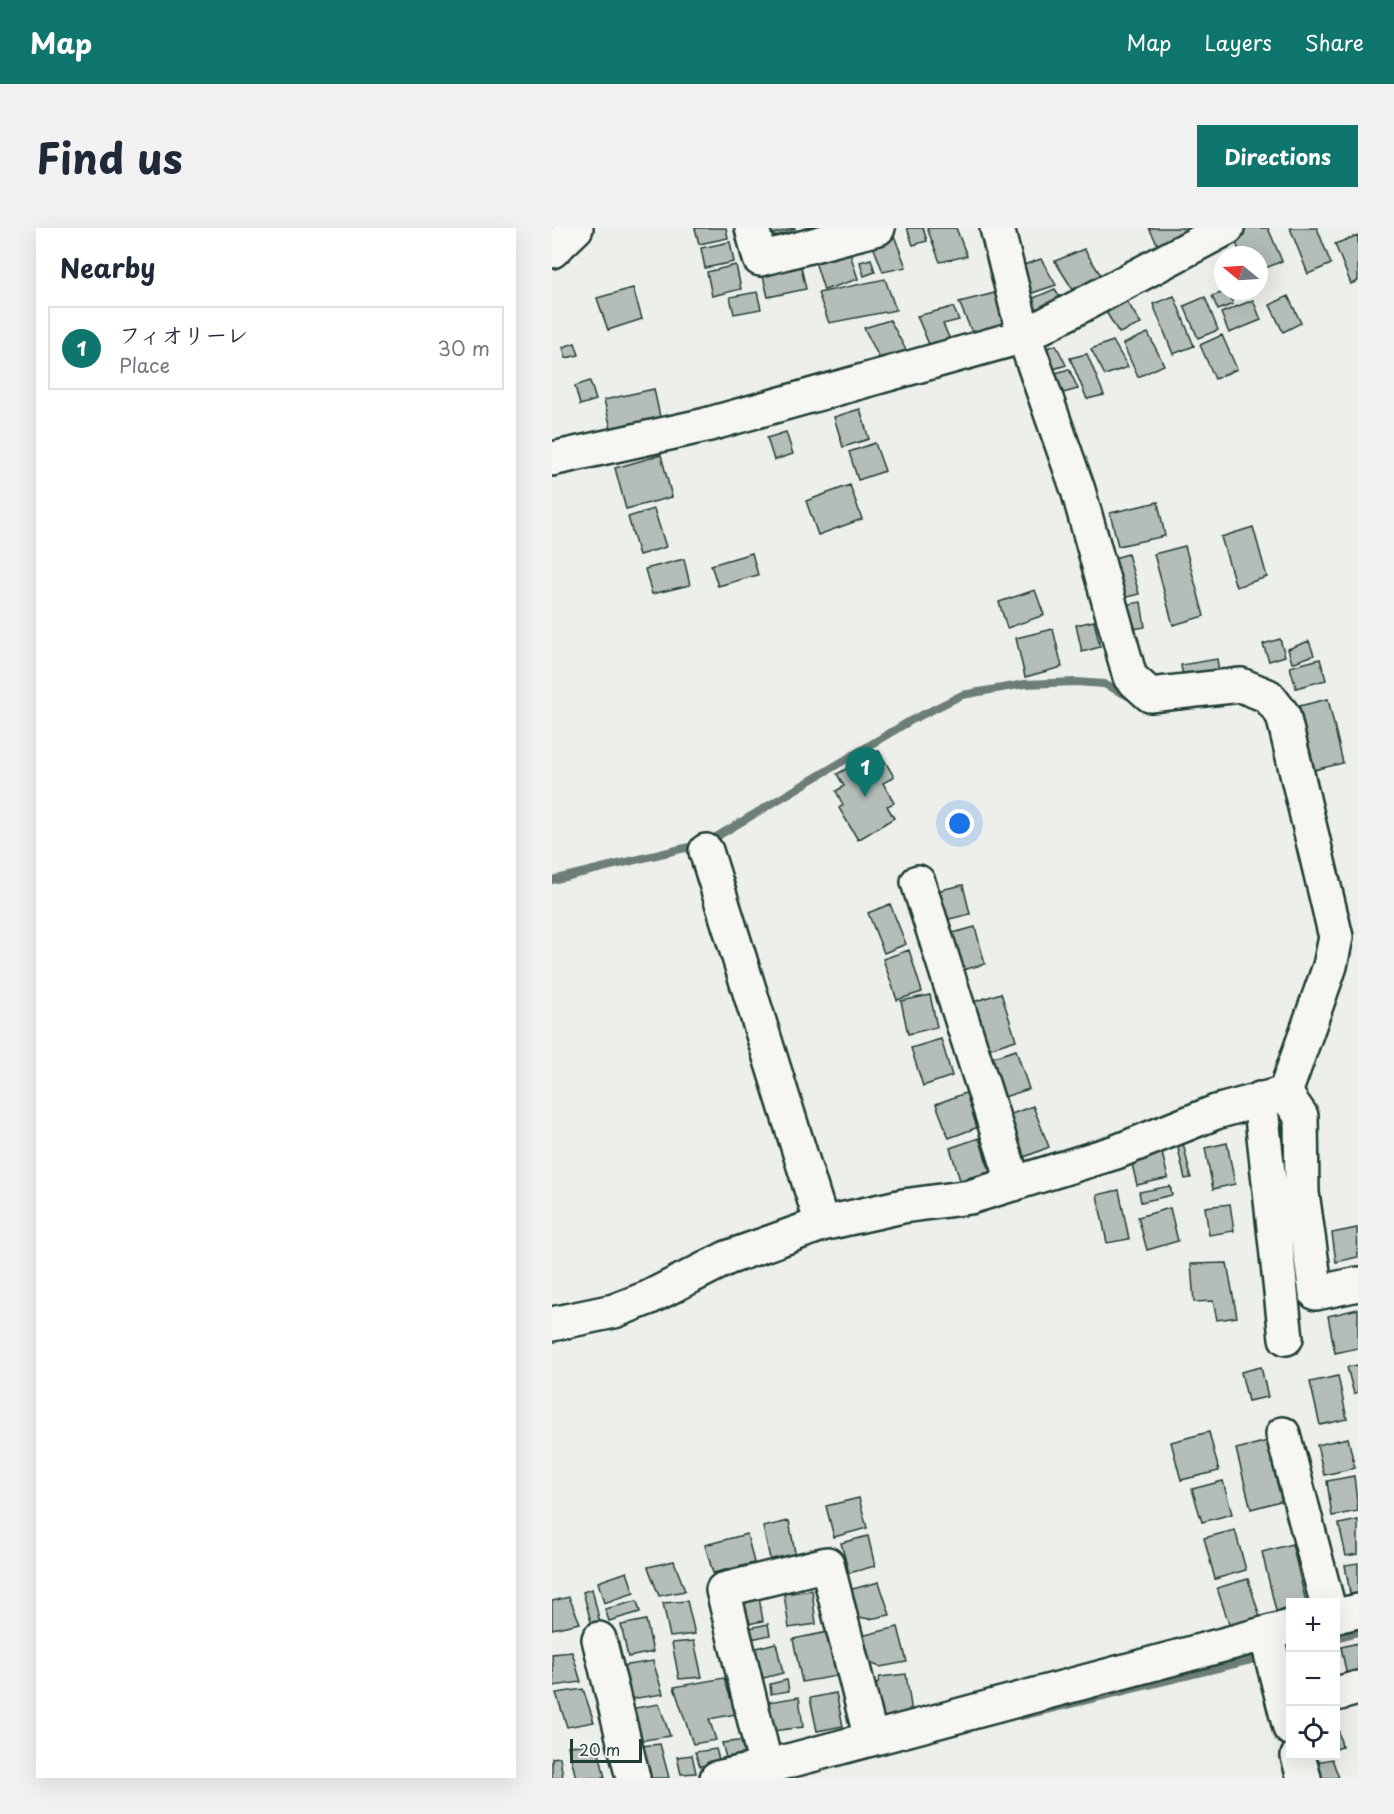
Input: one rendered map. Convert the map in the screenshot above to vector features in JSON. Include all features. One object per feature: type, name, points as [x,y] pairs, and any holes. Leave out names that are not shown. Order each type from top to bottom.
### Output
[{"type":"street","points":[[552,251],[576,228]]},
{"type":"street","points":[[752,228],[760,259],[878,228]]},
{"type":"street","points":[[997,228],[1024,336],[1078,490],[1130,677],[1150,695],[1241,686],[1268,696],[1283,715],[1347,936],[1330,966],[1272,1096],[1286,1338]]},
{"type":"street","points":[[552,459],[706,425],[1024,336],[1227,228]]},
{"type":"street","points":[[706,851],[822,1224]]},
{"type":"street","points":[[918,882],[1014,1184]]},
{"type":"street","points":[[552,1324],[614,1311],[648,1298],[727,1257],[822,1224],[903,1206],[970,1197],[1116,1152],[1216,1112],[1272,1096]]},
{"type":"street","points":[[1272,1096],[1301,1116],[1302,1193],[1316,1293],[1358,1284]]},
{"type":"street","points":[[1283,1434],[1326,1598]]},
{"type":"street","points":[[766,1767],[723,1590],[827,1564],[871,1739]]},
{"type":"street","points":[[1340,1615],[1358,1611]]},
{"type":"street","points":[[717,1778],[1278,1631],[1288,1706]]},
{"type":"street","points":[[599,1639],[633,1778]]},
{"type":"street","points":[[1340,1693],[1358,1688]]},
{"type":"street","points":[[1299,1760],[1304,1778]]},
{"type":"building","points":[[695,228],[726,228],[728,238],[699,244]]},
{"type":"building","points":[[764,228],[795,228],[795,229],[765,236]]},
{"type":"building","points":[[907,228],[923,228],[927,241],[913,245]]},
{"type":"building","points":[[927,228],[956,228],[967,256],[940,262]]},
{"type":"building","points":[[1149,228],[1190,228],[1158,245]]},
{"type":"building","points":[[1244,228],[1268,228],[1282,261],[1268,267],[1268,246],[1237,246],[1232,233]]},
{"type":"building","points":[[1290,228],[1317,228],[1331,264],[1308,274]]},
{"type":"building","points":[[893,233],[906,267],[883,272],[870,238]]},
{"type":"building","points":[[1358,235],[1358,281],[1351,284],[1335,244]]},
{"type":"building","points":[[846,241],[858,279],[824,290],[812,252]]},
{"type":"building","points":[[730,242],[734,262],[705,268],[701,248]]},
{"type":"building","points":[[1084,249],[1102,277],[1073,290],[1055,261]]},
{"type":"building","points":[[871,259],[875,272],[864,276],[860,262]]},
{"type":"building","points":[[1041,259],[1056,285],[1029,294],[1015,268]]},
{"type":"building","points":[[736,265],[741,289],[712,296],[707,272]]},
{"type":"building","points":[[801,267],[806,289],[768,297],[763,276]]},
{"type":"building","points":[[885,279],[896,310],[829,323],[818,293]]},
{"type":"building","points":[[633,288],[642,319],[608,330],[597,298]]},
{"type":"building","points":[[1055,289],[1063,302],[1037,313],[1029,300]]},
{"type":"building","points":[[757,292],[761,309],[734,314],[730,297]]},
{"type":"building","points":[[995,293],[1008,322],[972,332],[959,302]]},
{"type":"building","points":[[1214,295],[1214,300],[1231,300],[1233,304],[1218,310],[1212,296]]},
{"type":"building","points":[[1174,296],[1194,346],[1173,354],[1153,304]]},
{"type":"building","points":[[1288,296],[1301,323],[1283,332],[1270,305]]},
{"type":"building","points":[[1205,297],[1218,330],[1198,338],[1184,306]]},
{"type":"building","points":[[1125,298],[1141,324],[1119,333],[1103,307]]},
{"type":"building","points":[[1253,300],[1261,320],[1229,333],[1221,313]]},
{"type":"building","points":[[953,307],[959,320],[943,324],[952,344],[931,349],[917,316]]},
{"type":"building","points":[[890,320],[907,352],[881,361],[864,328]]},
{"type":"building","points":[[1148,333],[1164,365],[1138,377],[1123,344]]},
{"type":"building","points":[[1222,335],[1237,369],[1215,379],[1200,345]]},
{"type":"building","points":[[1113,341],[1128,367],[1105,375],[1091,349]]},
{"type":"building","points":[[575,343],[579,355],[566,358],[563,347]]},
{"type":"building","points":[[1056,345],[1066,365],[1042,373],[1032,353]]},
{"type":"building","points":[[1087,354],[1104,395],[1087,399],[1070,358]]},
{"type":"building","points":[[1069,369],[1078,389],[1052,396],[1043,377]]},
{"type":"building","points":[[590,381],[596,400],[580,405],[575,386]]},
{"type":"building","points":[[654,389],[660,417],[611,428],[604,400]]},
{"type":"building","points":[[860,409],[869,439],[843,447],[834,417]]},
{"type":"building","points":[[786,432],[793,454],[774,460],[767,438]]},
{"type":"building","points":[[875,443],[885,471],[858,480],[849,452]]},
{"type":"building","points":[[661,455],[672,497],[626,509],[615,468]]},
{"type":"building","points":[[850,485],[862,519],[818,535],[806,501]]},
{"type":"building","points":[[1158,502],[1165,536],[1118,546],[1110,513]]},
{"type":"building","points":[[654,509],[666,547],[639,555],[628,517]]},
{"type":"building","points":[[1253,527],[1267,577],[1236,587],[1221,537]]},
{"type":"building","points":[[1185,546],[1204,616],[1173,625],[1154,554]]},
{"type":"building","points":[[752,553],[758,575],[718,586],[711,565]]},
{"type":"building","points":[[1128,554],[1139,594],[1111,601],[1100,562]]},
{"type":"building","points":[[684,559],[690,585],[652,594],[645,569]]},
{"type":"building","points":[[1035,590],[1044,615],[1007,628],[999,602]]},
{"type":"building","points":[[1141,602],[1145,627],[1128,630],[1123,605]]},
{"type":"building","points":[[1094,621],[1100,647],[1082,652],[1076,625]]},
{"type":"building","points":[[1053,629],[1062,667],[1025,677],[1016,638]]},
{"type":"building","points":[[1280,639],[1285,656],[1269,661],[1263,644]]},
{"type":"building","points":[[1309,641],[1314,655],[1292,663],[1288,649]]},
{"type":"building","points":[[1217,659],[1220,678],[1184,684],[1181,665]]},
{"type":"building","points":[[1320,659],[1326,680],[1296,688],[1290,667]]},
{"type":"building","points":[[1328,699],[1343,763],[1314,770],[1299,706]]},
{"type":"building","points":[[879,751],[894,777],[883,783],[894,803],[887,806],[894,818],[858,840],[839,808],[843,805],[836,791],[844,786],[837,774]]},
{"type":"building","points":[[963,885],[970,914],[937,922],[931,892]]},
{"type":"building","points":[[890,904],[906,944],[884,953],[868,913]]},
{"type":"building","points":[[975,927],[985,964],[959,971],[949,934]]},
{"type":"building","points":[[909,950],[922,992],[897,1000],[883,959]]},
{"type":"building","points":[[1001,993],[1016,1040],[985,1050],[970,1003]]},
{"type":"building","points":[[930,995],[937,1027],[908,1034],[901,1001]]},
{"type":"building","points":[[941,1039],[952,1076],[923,1086],[911,1048]]},
{"type":"building","points":[[1016,1050],[1029,1089],[1001,1098],[988,1059]]},
{"type":"building","points":[[968,1092],[981,1126],[949,1138],[936,1104]]},
{"type":"building","points":[[1033,1106],[1049,1147],[1022,1158],[1006,1116]]},
{"type":"building","points":[[979,1138],[990,1172],[960,1180],[950,1148]]},
{"type":"building","points":[[1183,1143],[1191,1178],[1185,1179],[1177,1144]]},
{"type":"building","points":[[1227,1143],[1235,1184],[1213,1189],[1205,1148]]},
{"type":"building","points":[[1162,1153],[1168,1178],[1137,1185],[1131,1160]]},
{"type":"building","points":[[1170,1186],[1172,1195],[1141,1202],[1139,1192]]},
{"type":"building","points":[[1119,1190],[1129,1239],[1107,1243],[1097,1195]]},
{"type":"building","points":[[1230,1204],[1234,1231],[1209,1235],[1205,1207]]},
{"type":"building","points":[[1170,1208],[1178,1241],[1147,1250],[1138,1217]]},
{"type":"building","points":[[1357,1228],[1358,1257],[1336,1262],[1332,1233]]},
{"type":"building","points":[[1227,1263],[1237,1317],[1217,1320],[1213,1301],[1194,1302],[1191,1264]]},
{"type":"building","points":[[1358,1309],[1358,1348],[1335,1353],[1328,1316]]},
{"type":"building","points":[[1358,1365],[1358,1392],[1354,1394],[1347,1367]]},
{"type":"building","points":[[1261,1367],[1268,1397],[1248,1401],[1241,1372]]},
{"type":"building","points":[[1338,1376],[1347,1419],[1320,1425],[1310,1382]]},
{"type":"building","points":[[1209,1432],[1219,1471],[1181,1480],[1171,1442]]},
{"type":"building","points":[[1348,1438],[1355,1468],[1324,1475],[1317,1445]]},
{"type":"building","points":[[1268,1441],[1284,1500],[1251,1509],[1236,1449]]},
{"type":"building","points":[[1354,1476],[1358,1511],[1332,1516],[1327,1481]]},
{"type":"building","points":[[1223,1481],[1232,1514],[1202,1522],[1192,1489]]},
{"type":"building","points":[[859,1498],[867,1528],[834,1537],[826,1506]]},
{"type":"building","points":[[1358,1520],[1358,1554],[1346,1556],[1339,1524]]},
{"type":"building","points":[[789,1521],[796,1558],[771,1563],[763,1527]]},
{"type":"building","points":[[1235,1530],[1246,1570],[1215,1579],[1204,1538]]},
{"type":"building","points":[[747,1534],[754,1563],[713,1573],[705,1545]]},
{"type":"building","points":[[868,1536],[875,1566],[849,1573],[841,1543]]},
{"type":"building","points":[[1292,1544],[1305,1598],[1286,1598],[1286,1609],[1276,1611],[1262,1552]]},
{"type":"building","points":[[674,1561],[685,1591],[659,1596],[648,1567]]},
{"type":"building","points":[[1358,1563],[1358,1597],[1351,1599],[1345,1565]]},
{"type":"building","points":[[627,1572],[634,1593],[604,1603],[598,1582]]},
{"type":"building","points":[[1248,1579],[1260,1617],[1230,1627],[1217,1588]]},
{"type":"building","points":[[879,1582],[890,1615],[869,1619],[849,1615],[845,1591]]},
{"type":"building","points":[[592,1589],[600,1623],[592,1626],[583,1592]]},
{"type":"building","points":[[812,1590],[816,1624],[789,1628],[784,1594]]},
{"type":"building","points":[[569,1597],[580,1623],[552,1629],[552,1601]]},
{"type":"building","points":[[759,1597],[763,1621],[738,1626],[734,1601]]},
{"type":"building","points":[[637,1601],[640,1612],[609,1621],[605,1609]]},
{"type":"building","points":[[687,1601],[695,1634],[670,1637],[663,1603]]},
{"type":"building","points":[[646,1620],[653,1652],[628,1657],[621,1625]]},
{"type":"building","points":[[768,1624],[770,1635],[742,1641],[740,1630]]},
{"type":"building","points":[[898,1627],[907,1662],[880,1667],[862,1660],[857,1637]]},
{"type":"building","points":[[828,1632],[837,1676],[802,1682],[793,1639]]},
{"type":"building","points":[[694,1641],[702,1677],[679,1679],[672,1643]]},
{"type":"building","points":[[776,1643],[783,1673],[752,1681],[744,1651]]},
{"type":"building","points":[[1358,1643],[1358,1673],[1347,1676],[1341,1647]]},
{"type":"building","points":[[572,1652],[581,1682],[554,1686],[552,1654]]},
{"type":"building","points":[[653,1661],[663,1694],[631,1699],[621,1666]]},
{"type":"building","points":[[906,1674],[912,1713],[881,1720],[870,1701],[880,1677]]},
{"type":"building","points":[[724,1678],[736,1714],[709,1719],[716,1740],[693,1744],[674,1687]]},
{"type":"building","points":[[787,1680],[789,1691],[771,1694],[770,1684]]},
{"type":"building","points":[[583,1689],[594,1722],[567,1727],[556,1693]]},
{"type":"building","points":[[836,1693],[843,1726],[817,1731],[810,1698]]},
{"type":"building","points":[[799,1697],[803,1727],[773,1731],[768,1702]]},
{"type":"building","points":[[659,1704],[670,1736],[639,1741],[629,1709]]},
{"type":"building","points":[[746,1740],[750,1755],[726,1758],[722,1743]]},
{"type":"building","points":[[597,1744],[605,1778],[576,1778],[568,1746]]},
{"type":"building","points":[[660,1744],[669,1778],[642,1778],[633,1747]]},
{"type":"building","points":[[716,1749],[720,1763],[700,1766],[695,1752]]},
{"type":"building","points":[[692,1755],[696,1773],[681,1774],[677,1757]]},
{"type":"building","points":[[560,1757],[563,1778],[552,1778],[552,1758]]},
{"type":"building","points":[[1332,1760],[1339,1778],[1311,1778],[1306,1764]]},
{"type":"waterway","points":[[552,880],[706,843],[910,721],[962,695],[1025,684],[1076,682],[1104,684],[1132,698]]},
{"type":"waterway","points":[[1340,1637],[1358,1632]]},
{"type":"waterway","points":[[1021,1716],[1263,1657]]},
{"type":"place","name":"フィオリーレ","points":[[865,797]]}]
